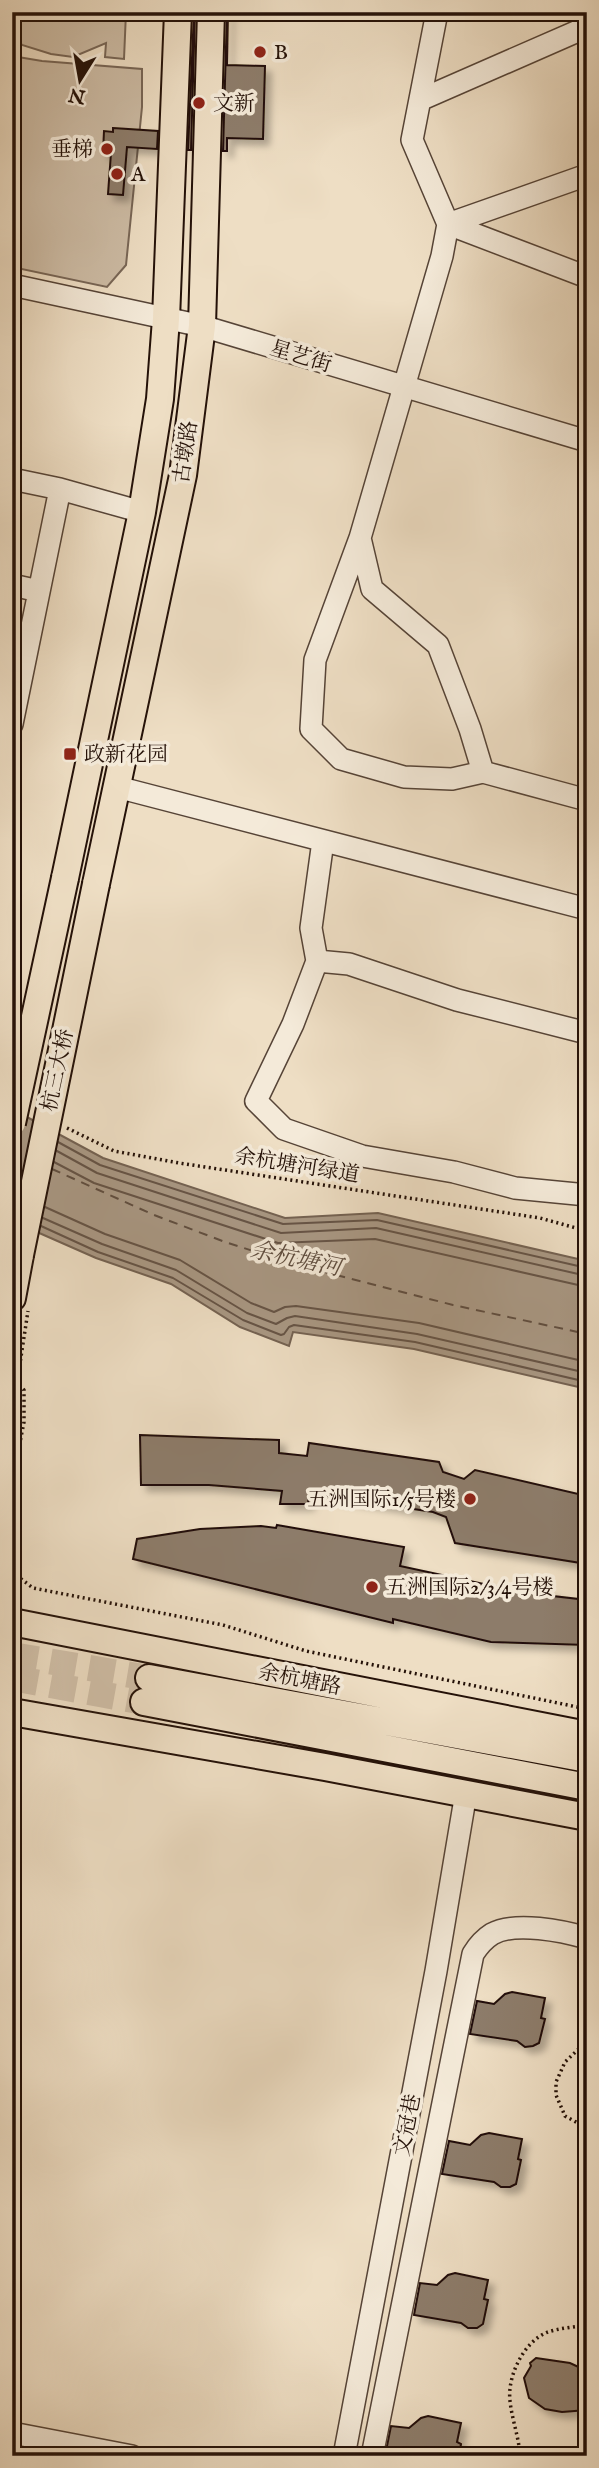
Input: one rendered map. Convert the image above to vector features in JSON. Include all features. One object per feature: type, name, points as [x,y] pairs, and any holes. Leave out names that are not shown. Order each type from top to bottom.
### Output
[{"type":"main road","name":"古墩路","points":[[65,878],[142,512],[160,398],[166,319],[178,12]]},
{"type":"main road","name":"古墩路","points":[[96,884],[183,475],[202,326],[211,12]]},
{"type":"main road","name":"杭三大桥","points":[[12,1123],[65,878]]},
{"type":"main road","name":"杭三大桥","points":[[20,1302],[20,1255],[96,884]]},
{"type":"main road","name":"余杭塘路","points":[[12,1622],[587,1735]]},
{"type":"main road","name":"余杭塘路","points":[[587,1759],[147,1690],[587,1787]]},
{"type":"main road","points":[[12,1712],[587,1817]]},
{"type":"street","points":[[437,12],[412,140],[448,224],[442,256],[360,538],[315,660],[311,729],[341,759],[404,777],[452,779],[483,772],[587,800]]},
{"type":"street","points":[[420,100],[587,27]]},
{"type":"street","points":[[448,224],[587,175]]},
{"type":"street","points":[[448,224],[587,277]]},
{"type":"street","name":"星艺街","points":[[12,285],[202,326],[587,441]]},
{"type":"street","points":[[12,479],[61,489],[142,512]]},
{"type":"street","points":[[12,724],[17,673],[39,591],[61,489]]},
{"type":"street","points":[[360,538],[372,589],[438,645],[470,729],[483,772]]},
{"type":"street","points":[[12,586],[39,591]]},
{"type":"street","points":[[117,788],[587,909]]},
{"type":"street","points":[[323,841],[311,928],[317,961],[293,1024],[256,1101],[284,1129],[362,1156],[454,1172],[516,1188],[587,1195]]},
{"type":"street","points":[[317,961],[349,964],[457,1000],[587,1033]]},
{"type":"street","name":"文冠巷","points":[[344,2456],[436,1970],[466,1793]]},
{"type":"street","points":[[372,2456],[473,1954],[481,1942],[494,1932],[522,1928],[559,1930],[587,1938]]},
{"type":"street","points":[[12,2433],[132,2456]]},
{"type":"path","name":"余杭塘河绿道","points":[[59,1124],[114,1151],[540,1218],[587,1231]]},
{"type":"path","points":[[12,1483],[24,1422],[24,1390],[17,1383],[20,1302]]},
{"type":"path","points":[[12,1572],[33,1588],[223,1625],[317,1654],[587,1709]]},
{"type":"path","points":[[587,2041],[565,2062],[556,2082],[556,2095],[565,2116],[587,2128]]},
{"type":"path","points":[[520,2456],[510,2400],[510,2385],[516,2367],[535,2340],[547,2333],[587,2325]]},
{"type":"shaded area","points":[[12,12],[126,12],[124,59],[105,57],[106,43],[73,57],[51,54],[22,45],[12,33]]},
{"type":"shaded area","points":[[12,56],[142,69],[142,107],[126,265],[107,287],[12,267]]},
{"type":"water","name":"余杭塘河","points":[[12,1109],[103,1158],[285,1218],[378,1213],[587,1261],[587,1389],[414,1349],[293,1332],[289,1346],[240,1327],[171,1284],[96,1258],[12,1221]]},
{"type":"building","points":[[194,12],[191,150],[188,150]]},
{"type":"building","points":[[227,12],[227,65],[265,66],[263,139],[227,138],[227,151],[223,151]]},
{"type":"building","points":[[113,128],[158,131],[157,149],[127,147],[123,195],[108,194],[111,153],[103,153],[104,131],[113,132]]},
{"type":"building","name":"五洲国际1/5号楼","points":[[140,1435],[279,1440],[279,1453],[307,1456],[309,1443],[439,1462],[443,1472],[464,1479],[475,1470],[587,1496],[587,1564],[455,1543],[446,1517],[433,1512],[309,1493],[308,1504],[280,1504],[282,1491],[209,1485],[141,1485]]},
{"type":"building","name":"五洲国际2/3/4号楼","points":[[277,1525],[404,1547],[400,1566],[507,1589],[553,1592],[553,1596],[587,1600],[587,1645],[491,1642],[393,1619],[393,1623],[133,1559],[137,1539],[200,1529],[261,1526],[276,1528]]},
{"type":"building","points":[[512,1992],[545,1998],[541,2018],[545,2019],[539,2043],[525,2047],[517,2041],[470,2034],[477,2001],[494,2004],[505,1994]]},
{"type":"building","points":[[489,2133],[522,2139],[516,2184],[501,2187],[494,2182],[442,2174],[449,2141],[470,2145],[481,2135]]},
{"type":"building","points":[[455,2273],[488,2280],[484,2299],[488,2300],[483,2324],[477,2328],[414,2315],[420,2283],[437,2285],[448,2275]]},
{"type":"building","points":[[536,2358],[570,2363],[587,2371],[587,2410],[562,2412],[545,2409],[529,2398],[524,2378],[530,2363]]},
{"type":"building","points":[[428,2416],[461,2423],[457,2442],[461,2444],[459,2456],[385,2456],[391,2426],[409,2428]]},
{"type":"ferry route","points":[[12,1152],[27,1158]]},
{"type":"ferry route","points":[[52,1169],[154,1215],[297,1265],[453,1305],[587,1334]]},
{"type":"tunnel","points":[[12,1655],[149,1678]]},
{"type":"tunnel","points":[[12,1678],[144,1702]]},
{"type":"place","name":"B","points":[[260,52]]},
{"type":"place","name":"文新","points":[[199,103]]},
{"type":"place","name":"垂梯","points":[[107,149]]},
{"type":"place","name":"A","points":[[117,174]]},
{"type":"place","name":"政新花园","points":[[70,754]]},
{"type":"place","name":"五洲国际1/5号楼","points":[[470,1499]]},
{"type":"place","name":"五洲国际2/3/4号楼","points":[[372,1587]]}]
